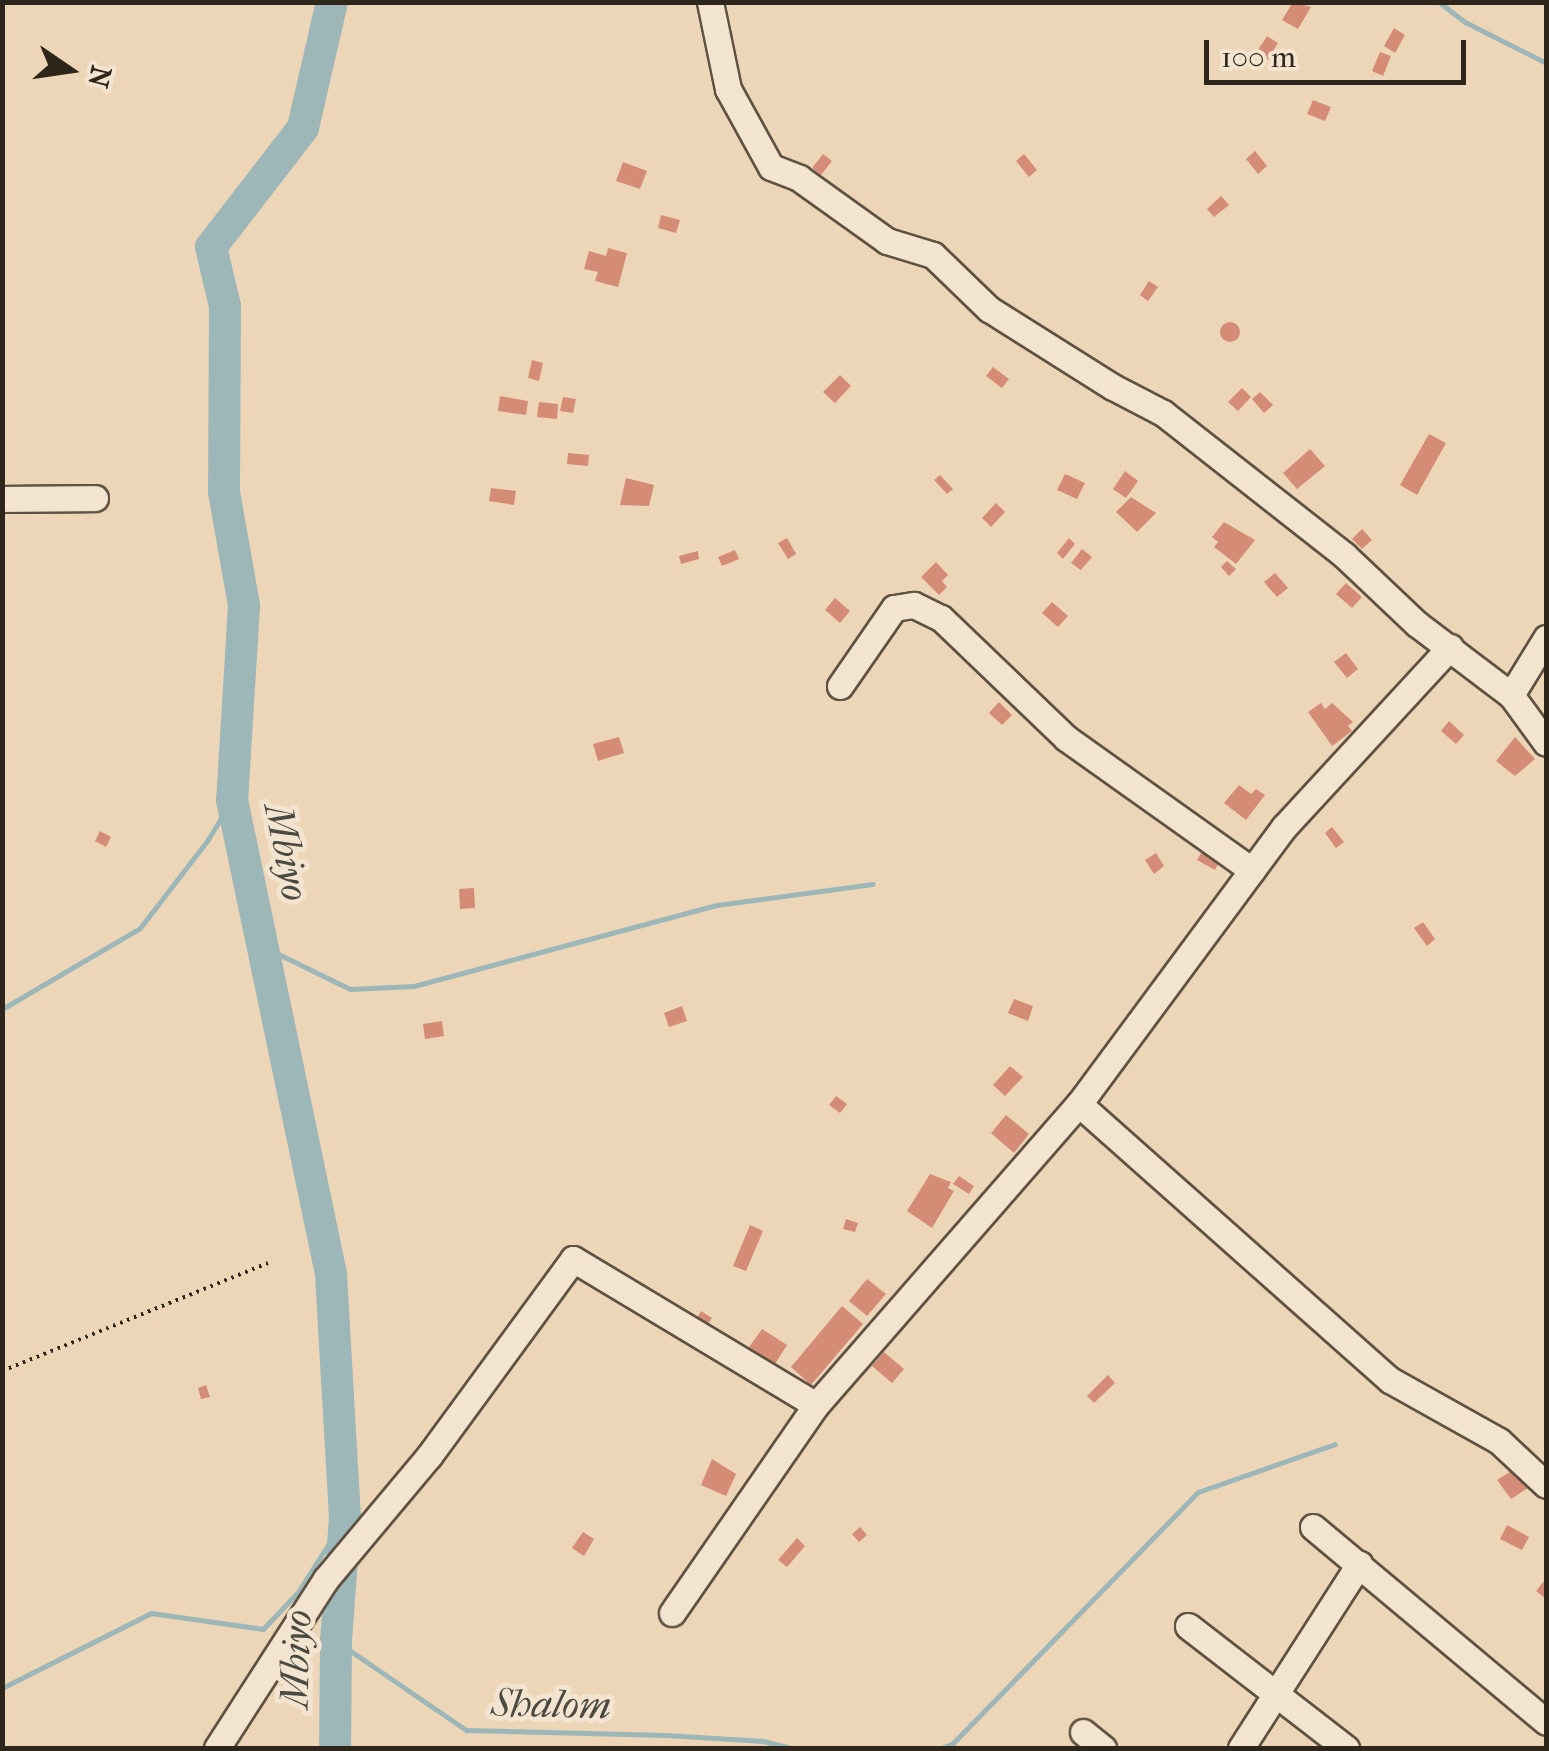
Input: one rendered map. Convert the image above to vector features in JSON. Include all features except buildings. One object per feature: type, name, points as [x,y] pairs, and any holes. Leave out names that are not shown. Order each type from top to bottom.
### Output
[{"type":"street","points":[[710,2],[728,89],[771,167],[799,178],[887,241],[933,254],[989,309],[1113,387],[1163,413],[1344,555],[1417,624],[1510,695],[1546,743]]},
{"type":"street","points":[[2,499],[96,498]]},
{"type":"street","points":[[840,686],[894,608],[914,605],[941,618],[1066,738],[1252,870]]},
{"type":"street","points":[[1510,695],[1546,638]]},
{"type":"street","points":[[672,1613],[816,1405],[1079,1104],[1284,827],[1450,647]]},
{"type":"street","points":[[1079,1104],[1390,1380],[1500,1441],[1546,1486]]},
{"type":"street","points":[[216,1748],[326,1579],[429,1456],[573,1260],[816,1405]]},
{"type":"street","points":[[1313,1527],[1546,1722]]},
{"type":"street","points":[[1241,1748],[1278,1696],[1359,1564]]},
{"type":"street","points":[[1188,1626],[1346,1748]]},
{"type":"street","points":[[1083,1732],[1103,1748]]},
{"type":"path","points":[[2,1371],[268,1262]]},
{"type":"waterway","name":"Mbiyo","points":[[332,2],[303,128],[211,247],[225,306],[224,492],[244,606],[232,800],[331,1275],[345,1518],[336,1641],[335,1748]]},
{"type":"waterway","points":[[1439,2],[1465,22],[1546,63]]},
{"type":"waterway","points":[[2,1009],[140,928],[207,841],[232,800]]},
{"type":"waterway","points":[[262,946],[350,989],[414,986],[717,905],[873,884]]},
{"type":"waterway","points":[[941,1748],[952,1744],[1198,1492],[1335,1444]]},
{"type":"waterway","points":[[2,1688],[151,1613],[263,1629],[298,1592],[345,1518]]},
{"type":"waterway","name":"Shalom","points":[[336,1641],[466,1730],[666,1735],[763,1741],[791,1748]]}]
